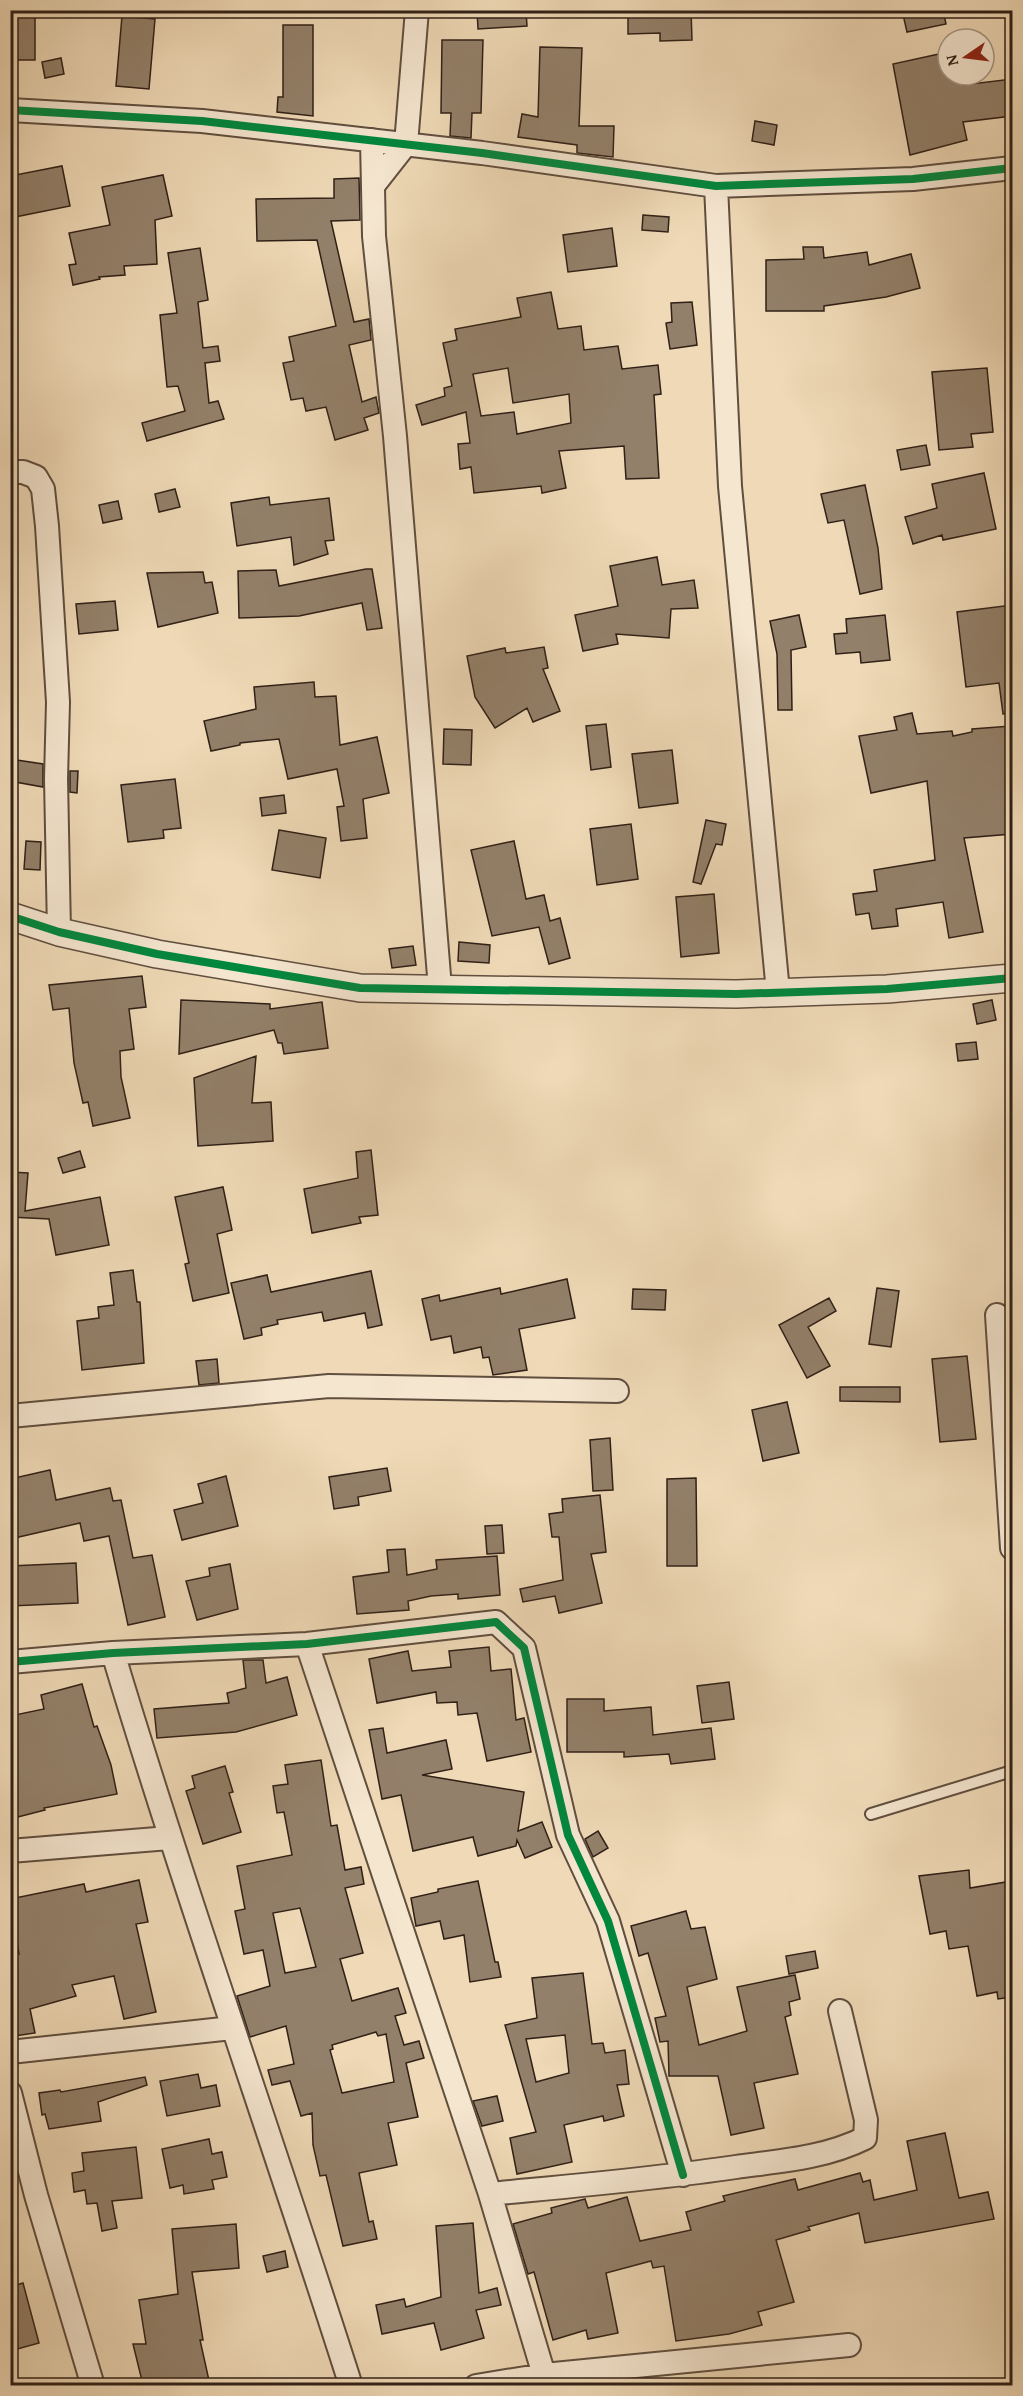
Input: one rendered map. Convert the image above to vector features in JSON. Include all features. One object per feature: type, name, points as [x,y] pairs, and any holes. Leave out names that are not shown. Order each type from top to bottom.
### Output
[{"type":"street","points":[[374,186],[406,144],[417,10]]},
{"type":"street","points":[[10,110],[202,121],[406,144],[716,186],[914,179],[1012,168]]},
{"type":"street","points":[[372,140],[374,236],[395,436],[440,988]]},
{"type":"street","points":[[716,186],[730,486],[778,992]]},
{"type":"street","points":[[10,472],[23,472],[36,477],[43,489],[47,526],[58,702],[56,779],[59,932]]},
{"type":"street","points":[[10,916],[59,932],[278,976],[360,988],[680,995],[887,989],[1012,978]]},
{"type":"street","points":[[997,1315],[1012,1548]]},
{"type":"street","points":[[10,1416],[329,1386],[617,1391]]},
{"type":"street","points":[[10,1662],[113,1653],[307,1644],[496,1622],[524,1648],[568,1835],[608,1921],[683,2175]]},
{"type":"street","points":[[307,1644],[490,2194],[544,2375]]},
{"type":"street","points":[[113,1653],[169,1838],[297,2216],[351,2385]]},
{"type":"street","points":[[10,1851],[169,1838]]},
{"type":"street","points":[[490,2194],[683,2175],[812,2157],[845,2148],[865,2138],[866,2120],[840,2011]]},
{"type":"street","points":[[10,2052],[232,2028]]},
{"type":"street","points":[[10,2093],[36,2195],[93,2385]]},
{"type":"street","points":[[476,2385],[544,2375],[849,2344]]},
{"type":"lane","points":[[871,1814],[1012,1771]]},
{"type":"building","points":[[14,10],[35,10],[35,60],[10,60],[10,20],[14,20]]},
{"type":"building","points":[[477,10],[526,10],[527,26],[478,29]]},
{"type":"building","points":[[628,10],[691,10],[692,40],[660,41],[660,33],[628,34]]},
{"type":"building","points":[[902,10],[943,10],[946,24],[907,32]]},
{"type":"building","points":[[122,16],[155,19],[149,89],[116,86]]},
{"type":"building","points":[[283,25],[313,25],[313,116],[277,112],[278,97],[283,97]]},
{"type":"building","points":[[442,40],[483,40],[481,113],[472,113],[471,138],[450,136],[451,113],[441,113]]},
{"type":"building","points":[[540,47],[582,48],[579,126],[614,126],[613,157],[577,153],[577,145],[518,137],[522,114],[538,117]]},
{"type":"building","points":[[936,55],[936,87],[996,87],[996,81],[1012,79],[1012,116],[963,122],[967,140],[910,155],[893,64]]},
{"type":"building","points":[[61,58],[64,74],[45,78],[42,62]]},
{"type":"building","points":[[755,121],[777,125],[774,145],[752,141]]},
{"type":"building","points":[[62,166],[70,206],[10,218],[10,176]]},
{"type":"building","points":[[163,175],[172,216],[155,220],[157,264],[124,266],[125,275],[99,277],[100,279],[73,285],[69,265],[76,264],[69,233],[110,225],[102,187]]},
{"type":"building","points":[[359,178],[360,220],[331,221],[354,322],[369,319],[371,340],[349,345],[362,402],[376,397],[379,413],[364,418],[368,430],[335,440],[326,407],[306,411],[303,398],[291,400],[283,363],[294,361],[289,337],[336,326],[317,240],[257,241],[256,199],[334,198],[334,179]]},
{"type":"building","points":[[643,215],[669,217],[668,232],[642,230]]},
{"type":"building","points":[[612,228],[617,266],[568,272],[563,235]]},
{"type":"building","points":[[803,247],[823,247],[824,258],[867,252],[869,265],[911,254],[920,288],[886,297],[824,306],[824,311],[766,311],[766,260],[804,259]]},
{"type":"building","points":[[200,248],[208,300],[198,302],[203,348],[218,346],[220,361],[205,363],[209,403],[218,401],[224,419],[147,441],[142,423],[185,411],[178,386],[167,387],[160,315],[177,313],[168,253]]},
{"type":"building","points":[[551,292],[558,329],[581,326],[584,350],[618,346],[622,369],[658,365],[661,394],[654,395],[659,478],[626,479],[624,446],[559,451],[566,488],[542,493],[541,486],[474,493],[471,467],[460,469],[458,444],[470,443],[466,412],[422,425],[416,405],[445,396],[444,388],[452,386],[443,343],[457,340],[455,329],[521,317],[517,298]],"holes":[[[508,368],[513,403],[569,394],[571,423],[517,434],[514,412],[481,416],[473,374]]]},
{"type":"building","points":[[692,302],[697,345],[670,349],[666,323],[672,322],[671,303]]},
{"type":"building","points":[[987,368],[993,432],[971,434],[973,447],[939,450],[932,372]]},
{"type":"building","points":[[926,445],[930,465],[901,470],[897,450]]},
{"type":"building","points":[[984,473],[996,529],[943,540],[942,535],[913,544],[905,517],[937,508],[932,484]]},
{"type":"building","points":[[865,485],[878,548],[882,589],[860,594],[844,520],[828,523],[821,494]]},
{"type":"building","points":[[175,489],[180,507],[159,512],[155,494]]},
{"type":"building","points":[[269,497],[270,505],[329,498],[334,540],[325,541],[328,554],[294,565],[291,537],[237,546],[231,503]]},
{"type":"building","points":[[118,501],[122,519],[103,523],[99,505]]},
{"type":"building","points":[[657,557],[662,585],[694,580],[698,608],[671,609],[669,638],[616,634],[618,644],[583,651],[575,615],[618,606],[610,566]]},
{"type":"building","points":[[372,569],[382,628],[367,630],[362,603],[299,616],[239,618],[238,571],[276,570],[279,586]]},
{"type":"building","points":[[203,572],[205,583],[212,582],[218,613],[158,627],[147,573]]},
{"type":"building","points":[[115,601],[118,630],[79,634],[76,604]]},
{"type":"building","points":[[1012,605],[1012,713],[1003,714],[999,683],[966,687],[957,612]]},
{"type":"building","points":[[799,615],[806,647],[791,650],[792,710],[778,710],[777,654],[770,621]]},
{"type":"building","points":[[885,615],[890,660],[861,663],[860,652],[836,654],[834,634],[847,633],[846,619]]},
{"type":"building","points":[[544,647],[548,668],[543,669],[560,711],[533,722],[527,708],[495,728],[475,697],[467,656],[505,648],[506,653]]},
{"type":"building","points":[[314,682],[315,697],[336,696],[340,745],[377,737],[389,793],[363,799],[367,838],[341,841],[337,807],[344,806],[337,769],[288,779],[279,739],[240,743],[240,745],[211,751],[204,721],[256,709],[254,687]]},
{"type":"building","points":[[912,713],[917,734],[952,731],[953,736],[972,732],[972,729],[1011,726],[1012,834],[964,838],[983,932],[949,938],[943,902],[896,909],[898,926],[872,929],[869,913],[856,915],[853,894],[877,891],[874,870],[935,860],[927,781],[871,793],[859,736],[897,730],[894,717]]},
{"type":"building","points":[[606,724],[611,767],[591,770],[586,726]]},
{"type":"building","points":[[444,729],[472,730],[471,765],[443,764]]},
{"type":"building","points":[[672,750],[678,803],[639,808],[632,754]]},
{"type":"building","points":[[10,759],[43,764],[43,787],[10,781]]},
{"type":"building","points":[[70,771],[78,771],[77,793],[70,792]]},
{"type":"building","points":[[175,779],[181,828],[163,830],[164,838],[128,842],[121,785]]},
{"type":"building","points":[[284,795],[286,813],[262,816],[260,798]]},
{"type":"building","points":[[706,820],[726,824],[722,845],[716,844],[701,884],[693,882]]},
{"type":"building","points":[[631,824],[638,879],[597,885],[590,829]]},
{"type":"building","points":[[279,830],[326,838],[320,878],[272,870]]},
{"type":"building","points":[[26,841],[41,842],[40,870],[24,869]]},
{"type":"building","points":[[514,841],[526,899],[544,895],[550,921],[560,918],[570,958],[549,964],[539,927],[492,936],[471,850]]},
{"type":"building","points":[[714,894],[719,953],[681,957],[676,897]]},
{"type":"building","points":[[459,942],[490,945],[489,963],[458,961]]},
{"type":"building","points":[[413,946],[416,965],[392,968],[389,949]]},
{"type":"building","points":[[142,976],[146,1007],[129,1009],[134,1049],[120,1051],[121,1077],[130,1118],[93,1126],[88,1102],[83,1103],[74,1063],[69,1008],[53,1010],[49,985]]},
{"type":"building","points":[[181,1000],[270,1004],[270,1009],[322,1002],[328,1048],[284,1054],[282,1043],[278,1043],[274,1030],[179,1054]]},
{"type":"building","points":[[992,1000],[996,1020],[977,1024],[973,1004]]},
{"type":"building","points":[[976,1042],[978,1059],[958,1061],[956,1044]]},
{"type":"building","points":[[256,1056],[252,1103],[271,1102],[273,1141],[198,1146],[194,1078]]},
{"type":"building","points":[[371,1150],[378,1215],[359,1217],[361,1223],[312,1233],[304,1189],[358,1178],[356,1152]]},
{"type":"building","points":[[80,1151],[85,1167],[63,1173],[58,1158]]},
{"type":"building","points":[[10,1172],[28,1173],[25,1211],[100,1197],[109,1245],[56,1255],[49,1219],[10,1217]]},
{"type":"building","points":[[223,1187],[232,1230],[217,1234],[229,1293],[193,1301],[185,1264],[189,1263],[175,1197]]},
{"type":"building","points":[[133,1270],[137,1302],[140,1302],[144,1363],[82,1370],[77,1321],[99,1318],[98,1307],[114,1305],[110,1273]]},
{"type":"building","points":[[371,1271],[382,1325],[368,1328],[365,1313],[324,1321],[322,1312],[277,1320],[278,1324],[261,1328],[262,1335],[244,1339],[231,1283],[267,1275],[271,1292]]},
{"type":"building","points":[[567,1279],[575,1318],[519,1329],[527,1370],[493,1375],[489,1357],[483,1358],[481,1347],[454,1353],[451,1336],[431,1340],[422,1299],[439,1295],[440,1301],[500,1288],[501,1294]]},
{"type":"building","points":[[877,1288],[899,1291],[891,1347],[869,1344]]},
{"type":"building","points":[[633,1289],[666,1290],[665,1310],[632,1309]]},
{"type":"building","points":[[829,1298],[836,1311],[808,1327],[830,1366],[807,1378],[779,1325]]},
{"type":"building","points":[[967,1356],[976,1439],[940,1442],[932,1359]]},
{"type":"building","points":[[217,1359],[219,1383],[199,1385],[196,1361]]},
{"type":"building","points":[[840,1387],[900,1387],[900,1402],[840,1401]]},
{"type":"building","points":[[787,1402],[799,1453],[763,1461],[752,1410]]},
{"type":"building","points":[[610,1438],[613,1490],[593,1491],[590,1440]]},
{"type":"building","points":[[387,1468],[391,1491],[358,1497],[359,1505],[334,1509],[329,1477]]},
{"type":"building","points":[[50,1470],[56,1500],[110,1488],[113,1501],[121,1500],[133,1558],[152,1555],[165,1617],[128,1625],[109,1536],[84,1541],[80,1523],[10,1539],[10,1479]]},
{"type":"building","points":[[226,1476],[238,1526],[182,1540],[174,1510],[203,1503],[198,1484]]},
{"type":"building","points":[[696,1478],[697,1566],[667,1566],[667,1479]]},
{"type":"building","points":[[600,1495],[606,1552],[591,1554],[602,1603],[559,1613],[555,1596],[523,1602],[520,1589],[563,1580],[559,1537],[552,1537],[549,1514],[563,1512],[562,1499]]},
{"type":"building","points":[[502,1525],[504,1553],[487,1554],[485,1526]]},
{"type":"building","points":[[405,1549],[407,1575],[437,1569],[436,1560],[497,1556],[500,1595],[458,1599],[458,1594],[431,1596],[408,1601],[409,1610],[357,1614],[353,1577],[389,1572],[387,1550]]},
{"type":"building","points":[[76,1563],[78,1603],[10,1606],[10,1566]]},
{"type":"building","points":[[230,1564],[238,1609],[197,1620],[186,1581],[210,1576],[209,1568]]},
{"type":"building","points":[[489,1647],[491,1671],[511,1669],[516,1720],[524,1718],[531,1752],[487,1761],[477,1713],[458,1715],[457,1702],[437,1703],[436,1692],[377,1703],[369,1659],[408,1651],[412,1671],[451,1667],[449,1651]]},
{"type":"building","points":[[243,1660],[263,1660],[266,1683],[287,1677],[297,1715],[236,1732],[157,1738],[154,1709],[229,1703],[227,1693],[246,1688]]},
{"type":"building","points":[[729,1682],[734,1719],[702,1723],[697,1686]]},
{"type":"building","points":[[82,1684],[94,1727],[97,1726],[111,1765],[117,1794],[44,1808],[45,1810],[10,1819],[10,1716],[44,1709],[41,1695]]},
{"type":"building","points":[[567,1699],[604,1699],[604,1711],[651,1707],[653,1735],[711,1728],[715,1759],[671,1764],[669,1754],[624,1757],[624,1752],[567,1752]]},
{"type":"building","points":[[383,1728],[387,1753],[446,1740],[452,1769],[422,1775],[524,1792],[518,1831],[542,1822],[552,1847],[525,1858],[517,1840],[516,1846],[478,1856],[473,1837],[413,1851],[401,1795],[382,1799],[369,1730]]},
{"type":"building","points":[[321,1760],[331,1826],[337,1825],[345,1870],[361,1867],[364,1884],[345,1888],[363,1953],[340,1959],[352,2001],[398,1988],[406,2013],[395,2016],[404,2045],[419,2041],[424,2058],[406,2063],[418,2117],[388,2123],[397,2165],[359,2173],[369,2222],[373,2221],[377,2239],[343,2246],[326,2175],[320,2176],[313,2145],[312,2113],[301,2116],[290,2081],[272,2085],[268,2070],[294,2064],[286,2026],[250,2037],[237,1996],[270,1986],[263,1950],[244,1954],[235,1911],[245,1909],[237,1866],[292,1855],[284,1812],[277,1813],[273,1786],[288,1784],[285,1765]],"holes":[[[300,1908],[316,1967],[285,1973],[273,1913]],[[376,2032],[378,2036],[386,2034],[394,2082],[342,2093],[330,2050],[333,2049],[332,2045]]]},
{"type":"building","points":[[225,1766],[233,1792],[229,1793],[241,1832],[203,1844],[186,1791],[195,1788],[192,1776]]},
{"type":"building","points":[[598,1831],[608,1848],[593,1857],[585,1839]]},
{"type":"building","points":[[969,1870],[970,1888],[1012,1881],[1012,1997],[998,1999],[997,1992],[977,1996],[968,1946],[949,1949],[946,1931],[930,1934],[919,1876]]},
{"type":"building","points":[[139,1880],[148,1922],[136,1924],[156,2012],[124,2019],[114,1976],[72,1985],[76,1996],[30,2009],[35,2033],[15,2036],[10,2015],[10,1955],[19,1954],[10,1899],[84,1884],[86,1892]]},
{"type":"building","points":[[478,1881],[495,1962],[498,1962],[501,1977],[470,1982],[464,1935],[444,1939],[440,1921],[416,1926],[411,1898],[438,1892],[438,1889]]},
{"type":"building","points":[[686,1911],[691,1929],[705,1927],[717,1979],[687,1987],[699,2045],[747,2031],[737,1987],[795,1975],[800,1999],[789,2002],[791,2015],[785,2017],[798,2074],[754,2083],[764,2128],[731,2135],[718,2076],[669,2076],[668,2041],[660,2042],[655,2018],[666,2016],[648,1953],[639,1956],[631,1926]]},
{"type":"building","points":[[815,1951],[818,1968],[789,1974],[786,1956]]},
{"type":"building","points":[[583,1973],[592,2044],[603,2043],[605,2053],[625,2050],[629,2084],[617,2085],[624,2116],[604,2121],[603,2116],[564,2125],[572,2162],[517,2174],[510,2138],[536,2132],[505,2025],[537,2018],[532,1978]],"holes":[[[565,2035],[569,2073],[536,2082],[526,2039]]]},
{"type":"building","points":[[198,2074],[201,2088],[216,2085],[220,2106],[167,2116],[160,2081]]},
{"type":"building","points":[[145,2077],[147,2085],[98,2102],[101,2121],[49,2129],[45,2114],[42,2115],[39,2093],[60,2090],[61,2092]]},
{"type":"building","points":[[497,2096],[503,2121],[482,2126],[473,2101]]},
{"type":"building","points":[[945,2133],[959,2198],[988,2192],[994,2219],[865,2243],[859,2213],[808,2227],[810,2230],[776,2240],[794,2302],[758,2312],[762,2325],[729,2334],[676,2341],[664,2266],[653,2268],[651,2261],[606,2273],[618,2333],[588,2339],[586,2330],[553,2340],[534,2272],[528,2274],[513,2224],[552,2213],[551,2208],[585,2199],[588,2208],[627,2197],[640,2241],[691,2230],[686,2212],[725,2201],[723,2196],[795,2179],[798,2190],[860,2173],[863,2182],[870,2180],[874,2200],[917,2190],[907,2141]]},
{"type":"building","points":[[209,2139],[212,2154],[222,2152],[227,2177],[212,2180],[214,2189],[184,2194],[183,2185],[170,2188],[162,2149]]},
{"type":"building","points":[[136,2147],[142,2198],[112,2201],[117,2228],[102,2231],[97,2203],[87,2204],[85,2190],[74,2192],[72,2173],[84,2171],[82,2153]]},
{"type":"building","points":[[473,2223],[479,2293],[497,2288],[501,2305],[476,2310],[484,2338],[441,2350],[434,2323],[382,2334],[376,2305],[404,2299],[406,2307],[441,2297],[436,2226]]},
{"type":"building","points":[[236,2224],[239,2268],[192,2272],[203,2340],[200,2340],[210,2385],[143,2385],[133,2344],[146,2344],[139,2300],[178,2294],[172,2229]]},
{"type":"building","points":[[285,2251],[288,2267],[267,2272],[263,2256]]},
{"type":"building","points":[[23,2283],[39,2343],[10,2351],[10,2287]]},
{"type":"cycle path","points":[[10,110],[202,121],[482,153],[716,186],[913,179],[1012,168]]},
{"type":"cycle path","points":[[10,916],[59,932],[157,954],[360,988],[736,994],[887,989],[1012,978]]},
{"type":"cycle path","points":[[10,1662],[113,1653],[307,1644],[496,1622],[524,1648],[568,1835],[608,1921],[683,2175]]}]
